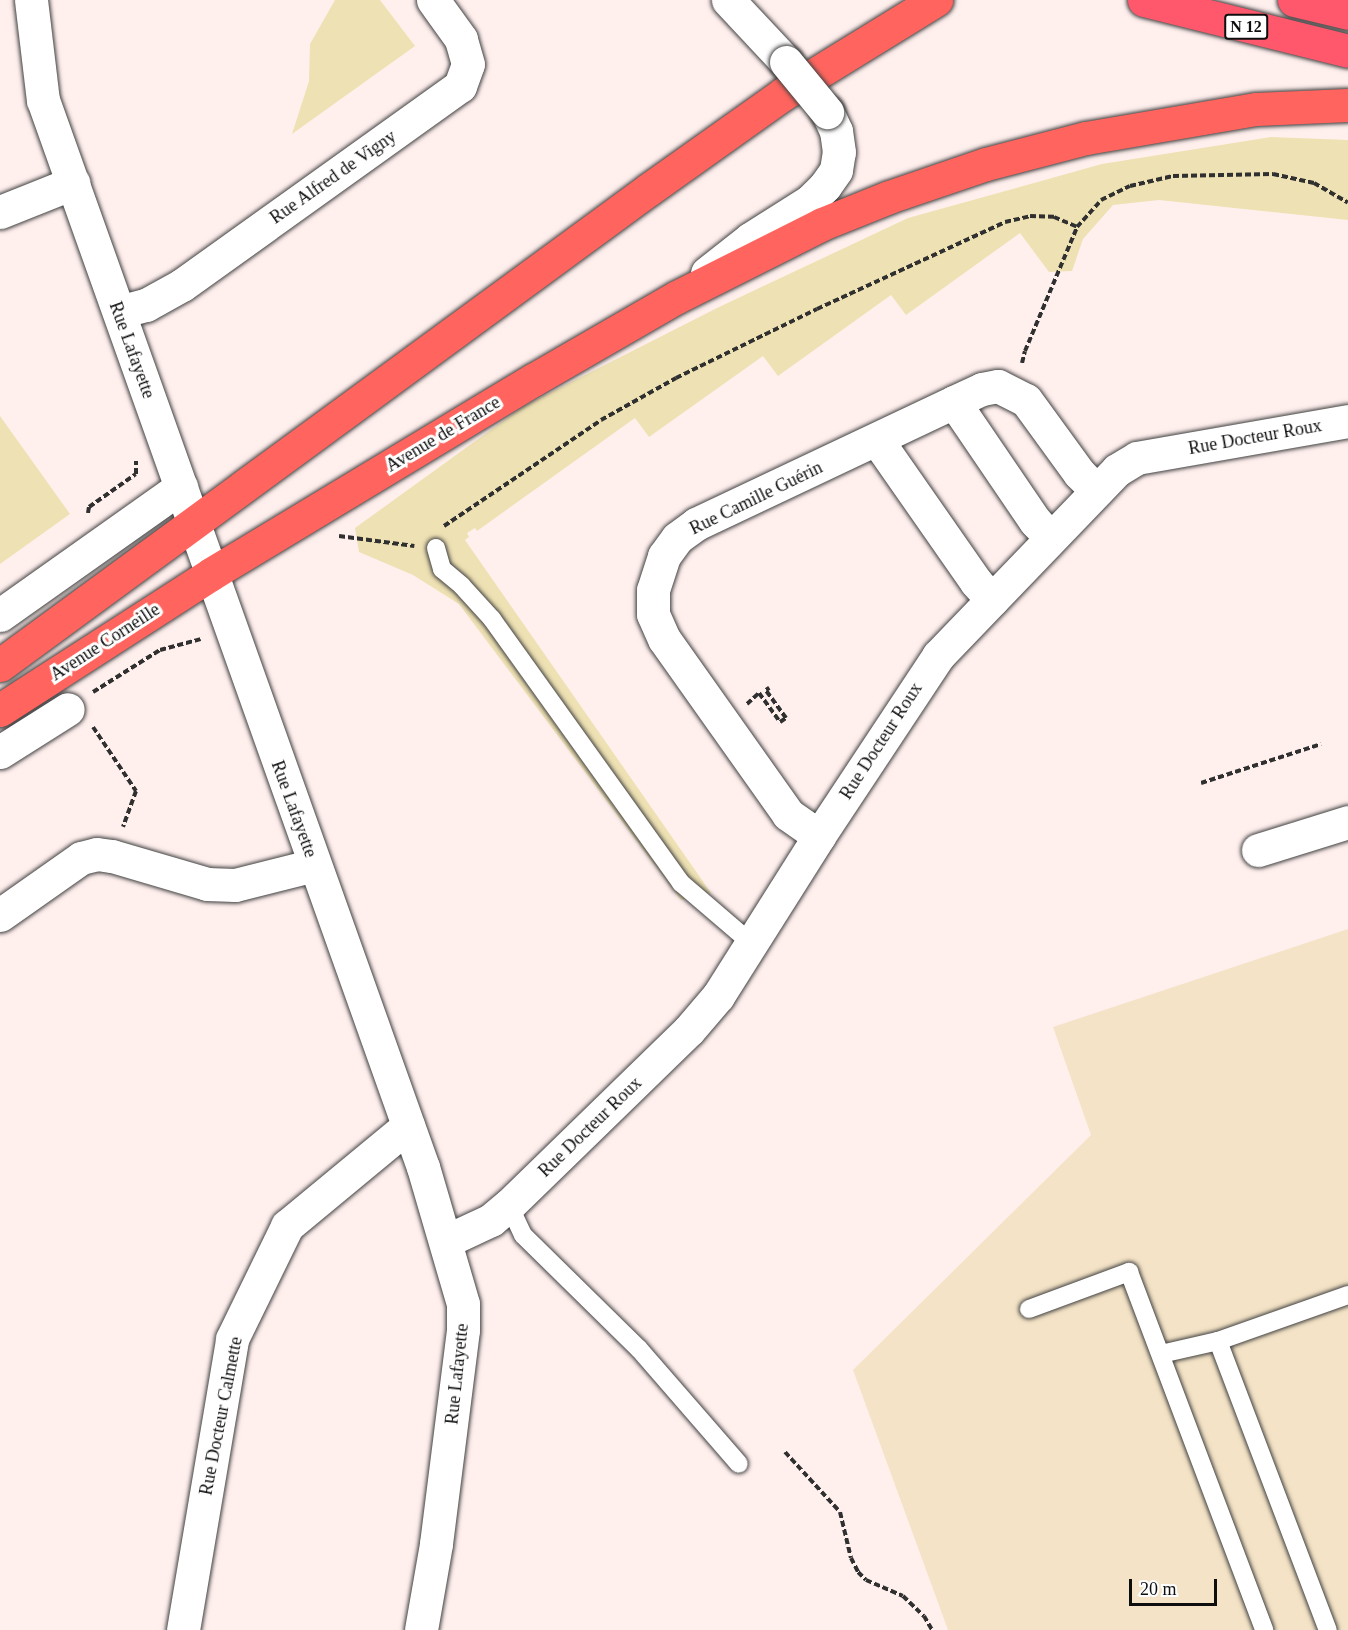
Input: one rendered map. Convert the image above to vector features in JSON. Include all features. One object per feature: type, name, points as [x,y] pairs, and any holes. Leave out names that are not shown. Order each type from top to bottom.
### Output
[{"type":"highway","name":"N 12","points":[[1144,0],[1348,51]]},
{"type":"highway","points":[[1294,0],[1348,13]]},
{"type":"main road","points":[[0,664],[572,245],[783,94],[936,0]]},
{"type":"main road","name":"Avenue de France","points":[[211,574],[677,297],[822,224],[889,197],[986,164],[1086,138],[1184,119],[1256,109],[1348,105]]},
{"type":"main road","name":"Avenue Corneille","points":[[0,710],[211,574]]},
{"type":"street","name":"Rue Lafayette","points":[[32,0],[39,84],[230,631],[408,1126],[464,1304],[464,1330],[436,1544],[421,1630]]},
{"type":"street","name":"Rue Alfred de Vigny","points":[[119,312],[146,304],[182,285],[460,86],[468,64],[461,39],[433,0]]},
{"type":"street","points":[[677,297],[750,239],[810,201],[825,186],[836,170],[839,152],[836,131],[827,112],[786,62],[728,0]]},
{"type":"street","points":[[0,212],[73,183]]},
{"type":"street","name":"Rue Camille Guérin","points":[[819,836],[788,814],[664,639],[653,614],[653,590],[664,556],[677,538],[696,524],[982,389],[998,386],[1016,393]]},
{"type":"street","points":[[1016,393],[1026,400],[1079,473],[1096,491]]},
{"type":"street","points":[[954,402],[1035,521],[1051,538]]},
{"type":"street","name":"Rue Docteur Roux","points":[[446,1241],[491,1220],[509,1205],[689,1030],[718,996],[819,836],[938,656],[1116,470],[1137,458],[1348,421]]},
{"type":"street","points":[[877,440],[976,582],[992,600]]},
{"type":"street","points":[[0,615],[181,487]]},
{"type":"street","name":"Avenue Corneille","points":[[0,752],[72,706]]},
{"type":"street","points":[[1258,850],[1348,822]]},
{"type":"street","points":[[0,915],[81,858],[97,854],[112,856],[207,884],[235,885],[314,864]]},
{"type":"street","name":"Rue Docteur Calmette","points":[[183,1630],[232,1339],[287,1226],[408,1126]]},
{"type":"lane","points":[[436,548],[442,569],[462,586],[492,619],[681,883],[752,943]]},
{"type":"lane","points":[[509,1205],[523,1235],[639,1349],[739,1464]]},
{"type":"lane","points":[[1029,1309],[1129,1272],[1264,1630]]},
{"type":"lane","points":[[1161,1354],[1218,1341],[1348,1294]]},
{"type":"lane","points":[[1218,1341],[1328,1630]]},
{"type":"path","points":[[1016,393],[1025,351],[1077,226],[1101,200],[1130,186],[1173,176],[1273,174],[1314,183],[1348,202]]},
{"type":"path","points":[[339,536],[436,548],[438,537],[445,525],[601,420],[676,378],[838,298],[1005,222],[1030,216],[1054,217],[1077,226]]},
{"type":"path","points":[[75,560],[89,507],[136,474],[137,453],[146,446],[164,440]]},
{"type":"path","points":[[112,856],[136,791],[72,706],[160,650],[230,631]]},
{"type":"path","points":[[759,693],[780,722],[786,718],[766,690],[769,688]]},
{"type":"path","points":[[1201,783],[1321,744]]},
{"type":"path","points":[[785,1452],[840,1512],[851,1558],[858,1572],[866,1580],[903,1596],[924,1616],[932,1630]]},
{"type":"shaded area","points":[[335,0],[380,0],[415,46],[292,134],[309,81],[310,44]]},
{"type":"shaded area","points":[[1271,137],[1348,140],[1348,220],[1159,200],[1113,205],[1083,239],[1072,271],[1049,272],[1020,233],[906,315],[891,295],[778,376],[763,356],[649,437],[635,418],[477,531],[475,528],[467,533],[469,537],[465,540],[711,893],[681,900],[459,604],[413,575],[359,552],[355,528],[524,406],[717,308],[908,218],[1102,164]]},
{"type":"shaded area","points":[[0,416],[70,514],[0,564]]},
{"type":"shaded area","points":[[1348,929],[1348,1630],[948,1630],[853,1370],[1091,1135],[1053,1027]]}]
